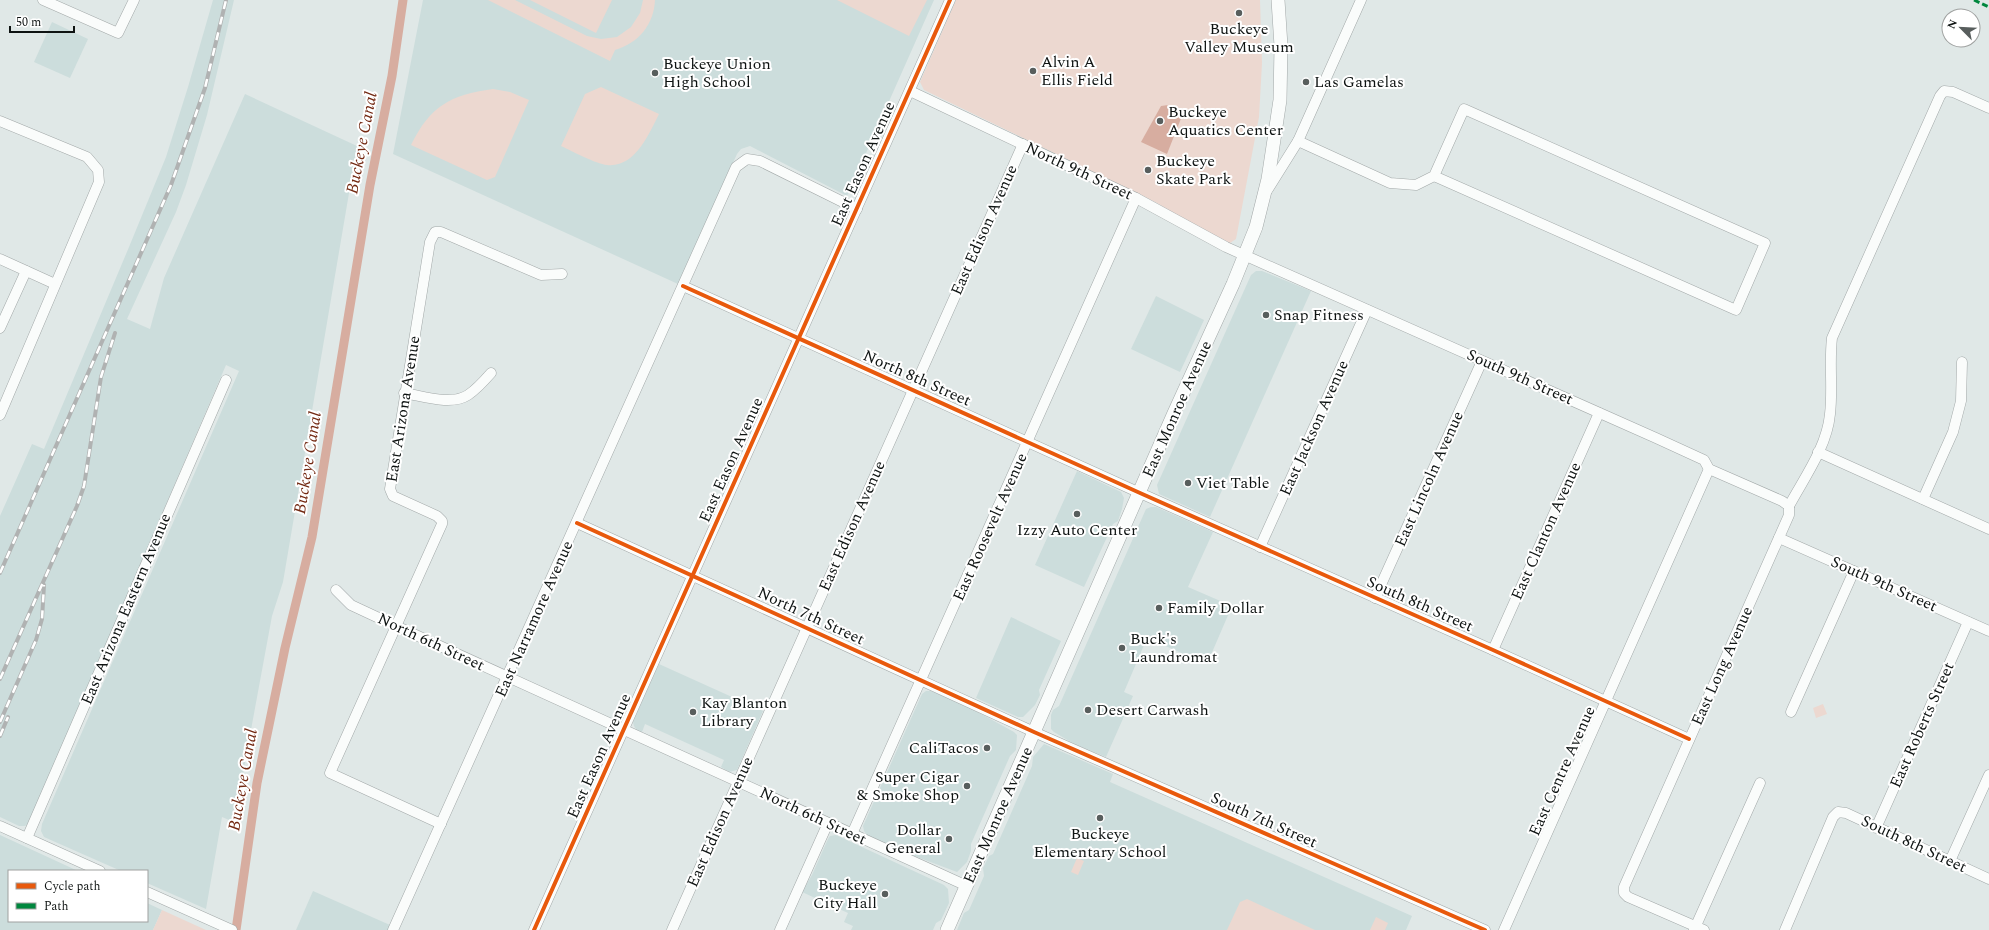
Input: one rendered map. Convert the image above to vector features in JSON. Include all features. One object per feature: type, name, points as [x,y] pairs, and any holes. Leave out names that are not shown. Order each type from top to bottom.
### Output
[{"type":"main road","points":[[1265,194],[1274,148],[1280,100],[1281,46],[1278,0]]},
{"type":"main road","name":"East Monroe Avenue","points":[[947,930],[1245,256],[1265,194]]},
{"type":"street","points":[[43,0],[55,2],[118,33],[134,0]]},
{"type":"street","name":"East Eason Avenue","points":[[534,930],[950,0]]},
{"type":"street","name":"East Monroe Avenue","points":[[1265,194],[1298,141],[1360,0]]},
{"type":"street","name":"North 9th Street","points":[[910,90],[1136,198],[1202,235],[1245,256]]},
{"type":"street","name":"East Long Avenue","points":[[1698,929],[1628,897],[1624,893],[1626,882],[1789,515],[1789,506],[1818,452],[1826,432],[1830,414],[1829,359],[1832,338],[1940,96],[1944,91],[1952,92],[1989,108]]},
{"type":"street","points":[[1298,141],[1390,183],[1416,185],[1434,176],[1464,109],[1765,243],[1736,310],[1434,176]]},
{"type":"street","points":[[0,121],[87,157],[98,170],[98,186],[1,409]]},
{"type":"street","name":"East Edison Avenue","points":[[672,930],[1023,144]]},
{"type":"street","name":"East Narramore Avenue","points":[[393,930],[578,523],[736,167],[747,160],[760,161],[857,209]]},
{"type":"street","name":"East Roosevelt Avenue","points":[[852,834],[1136,198]]},
{"type":"street","name":"East Arizona Avenue","points":[[441,824],[330,773],[442,521],[437,516],[390,493],[404,393],[430,242],[435,232],[450,235],[540,275],[562,274]]},
{"type":"street","name":"South 9th Street","points":[[1245,256],[1599,412],[1704,460],[1709,469],[1782,501],[1789,506]]},
{"type":"street","points":[[0,260],[55,284]]},
{"type":"street","points":[[0,328],[26,271]]},
{"type":"street","name":"North 8th Street","points":[[683,286],[1140,494]]},
{"type":"street","name":"East Jackson Avenue","points":[[1260,547],[1367,310]]},
{"type":"street","name":"East Lincoln Avenue","points":[[1375,598],[1482,361]]},
{"type":"street","points":[[1923,499],[1954,432],[1961,401],[1962,362]]},
{"type":"street","points":[[404,393],[448,400],[459,399],[468,395],[491,373]]},
{"type":"street","name":"East Arizona Eastern Avenue","points":[[27,838],[226,380]]},
{"type":"street","name":"East Clanton Avenue","points":[[1493,650],[1599,412]]},
{"type":"street","points":[[1818,452],[1989,529]]},
{"type":"street","name":"East Centre Avenue","points":[[1504,930],[1709,469]]},
{"type":"street","name":"South 8th Street","points":[[1140,494],[1493,650],[1689,739]]},
{"type":"street","name":"North 7th Street","points":[[578,523],[1034,732]]},
{"type":"street","name":"South 9th Street","points":[[1779,538],[1989,631]]},
{"type":"street","points":[[1791,712],[1854,571]]},
{"type":"street","name":"North 6th Street","points":[[336,590],[351,605],[508,678],[967,886]]},
{"type":"street","name":"East Roberts Street","points":[[1876,828],[1968,622]]},
{"type":"street","name":"South 7th Street","points":[[1034,732],[1485,930]]},
{"type":"street","points":[[1950,861],[1989,775]]},
{"type":"street","points":[[1698,929],[1760,783]]},
{"type":"street","name":"South 8th Street","points":[[1785,930],[1833,817],[1838,812],[1846,813],[1989,879]]},
{"type":"street","points":[[780,930],[828,823]]},
{"type":"street","points":[[0,826],[98,870]]},
{"type":"street","points":[[148,892],[231,929]]},
{"type":"shaded area","points":[[213,0],[234,0],[207,115],[186,185],[176,212],[127,319],[150,329],[164,278],[245,94],[357,146],[283,582],[272,616],[234,822],[222,817],[206,909],[148,883],[148,870],[119,870],[44,837],[41,831],[42,824],[239,371],[226,365],[29,823],[25,826],[19,826],[0,817],[0,516],[32,444],[44,449],[166,157]]},
{"type":"shaded area","name":"Buckeye Union High School","points":[[423,0],[934,0],[847,196],[750,146],[741,149],[737,154],[678,284],[393,154]]},
{"type":"shaded area","points":[[488,0],[515,0],[587,36],[601,39],[617,37],[631,27],[640,13],[643,0],[655,0],[652,17],[644,31],[631,43],[615,50],[610,61]]},
{"type":"shaded area","points":[[530,0],[612,0],[596,33]]},
{"type":"shaded area","points":[[837,0],[927,0],[909,36]]},
{"type":"shaded area","points":[[956,0],[1260,0],[1262,63],[1259,117],[1236,239],[1230,243],[1189,223],[1157,203],[924,90],[920,82]]},
{"type":"shaded area","points":[[52,22],[88,39],[70,78],[34,62]]},
{"type":"shaded area","points":[[601,87],[659,114],[646,140],[640,148],[626,161],[617,164],[602,164],[561,146],[585,94]]},
{"type":"shaded area","points":[[493,89],[510,92],[529,100],[495,177],[487,180],[411,145],[426,121],[443,105],[453,99],[465,95]]},
{"type":"shaded area","points":[[1168,105],[1179,109],[1182,116],[1167,154],[1141,142],[1161,106]]},
{"type":"shaded area","points":[[1256,271],[1262,271],[1311,291],[1210,517],[1159,494],[1157,485],[1251,275]]},
{"type":"shaded area","points":[[1156,296],[1204,320],[1180,372],[1131,349]]},
{"type":"shaded area","points":[[1077,471],[1121,492],[1124,498],[1118,521],[1113,524],[1084,587],[1035,565]]},
{"type":"shaded area","points":[[1156,507],[1213,532],[1188,587],[1232,606],[1207,664],[1147,638],[1124,692],[1133,696],[1106,757],[1074,744],[1054,732],[1051,729],[1051,715],[1053,710],[1059,706],[1146,509]]},
{"type":"shaded area","points":[[1011,617],[1061,641],[1039,690],[1040,695],[1035,705],[1023,717],[1018,717],[976,698]]},
{"type":"shaded area","points":[[659,664],[763,711],[737,770],[729,772],[721,767],[724,760],[645,724],[642,732],[637,731],[633,722]]},
{"type":"shaded area","points":[[926,691],[931,691],[965,705],[1017,735],[1016,750],[1010,756],[971,844],[971,851],[967,862],[957,872],[909,854],[867,835],[863,826],[922,694]]},
{"type":"shaded area","points":[[1823,704],[1827,714],[1816,718],[1813,708]]},
{"type":"shaded area","name":"Buckeye Elementary School","points":[[1044,744],[1113,774],[1110,782],[1412,916],[1406,930],[957,930],[964,913],[969,910],[984,876],[983,868],[989,856],[993,854],[1032,766],[1033,757]]},
{"type":"shaded area","points":[[0,835],[76,870],[8,870],[8,922],[148,922],[148,903],[162,910],[153,930],[0,930]]},
{"type":"shaded area","points":[[836,835],[944,885],[948,889],[949,903],[941,920],[936,923],[933,930],[851,930],[853,926],[844,922],[848,913],[802,892],[812,875],[828,839],[830,836]]},
{"type":"shaded area","points":[[1077,858],[1084,861],[1078,875],[1071,872]]},
{"type":"shaded area","points":[[313,891],[390,925],[388,930],[296,930]]},
{"type":"shaded area","points":[[1247,899],[1315,930],[1227,930],[1240,902]]},
{"type":"shaded area","points":[[162,910],[206,930],[153,930]]},
{"type":"shaded area","points":[[1376,917],[1388,923],[1385,930],[1370,930]]},
{"type":"waterway","name":"Buckeye Canal","points":[[236,930],[257,783],[285,648],[312,537],[370,185],[392,76],[403,0]]},
{"type":"railway","points":[[0,573],[171,185],[205,88],[226,0]]},
{"type":"railway","points":[[0,679],[77,506],[84,486],[101,377],[115,333]]},
{"type":"railway","points":[[0,722],[36,640],[42,619],[44,585]]},
{"type":"railway","points":[[0,736],[8,717]]},
{"type":"marked path","points":[[1974,0],[1989,7]]},
{"type":"cycle path","points":[[534,930],[950,0]]},
{"type":"cycle path","points":[[683,286],[1689,739]]},
{"type":"cycle path","points":[[577,523],[1034,732],[1485,930]]},
{"type":"place","name":"Buckeye Valley Museum","points":[[1239,13]]},
{"type":"place","name":"Alvin A Ellis Field","points":[[1033,71]]},
{"type":"place","name":"Buckeye Union High School","points":[[655,73]]},
{"type":"place","name":"Las Gamelas","points":[[1306,82]]},
{"type":"place","name":"Buckeye Aquatics Center","points":[[1160,121]]},
{"type":"place","name":"Buckeye Skate Park","points":[[1148,170]]},
{"type":"place","name":"Snap Fitness","points":[[1266,315]]},
{"type":"place","name":"Viet Table","points":[[1188,483]]},
{"type":"place","name":"Izzy Auto Center","points":[[1077,514]]},
{"type":"place","name":"Family Dollar","points":[[1159,608]]},
{"type":"place","name":"Buck's Laundromat","points":[[1122,648]]},
{"type":"place","name":"Desert Carwash","points":[[1088,710]]},
{"type":"place","name":"Kay Blanton Library","points":[[693,712]]},
{"type":"place","name":"CaliTacos","points":[[987,748]]},
{"type":"place","name":"Super Cigar & Smoke Shop","points":[[967,786]]},
{"type":"place","name":"Buckeye Elementary School","points":[[1100,818]]},
{"type":"place","name":"Dollar General","points":[[949,839]]},
{"type":"place","name":"Buckeye City Hall","points":[[885,894]]}]
